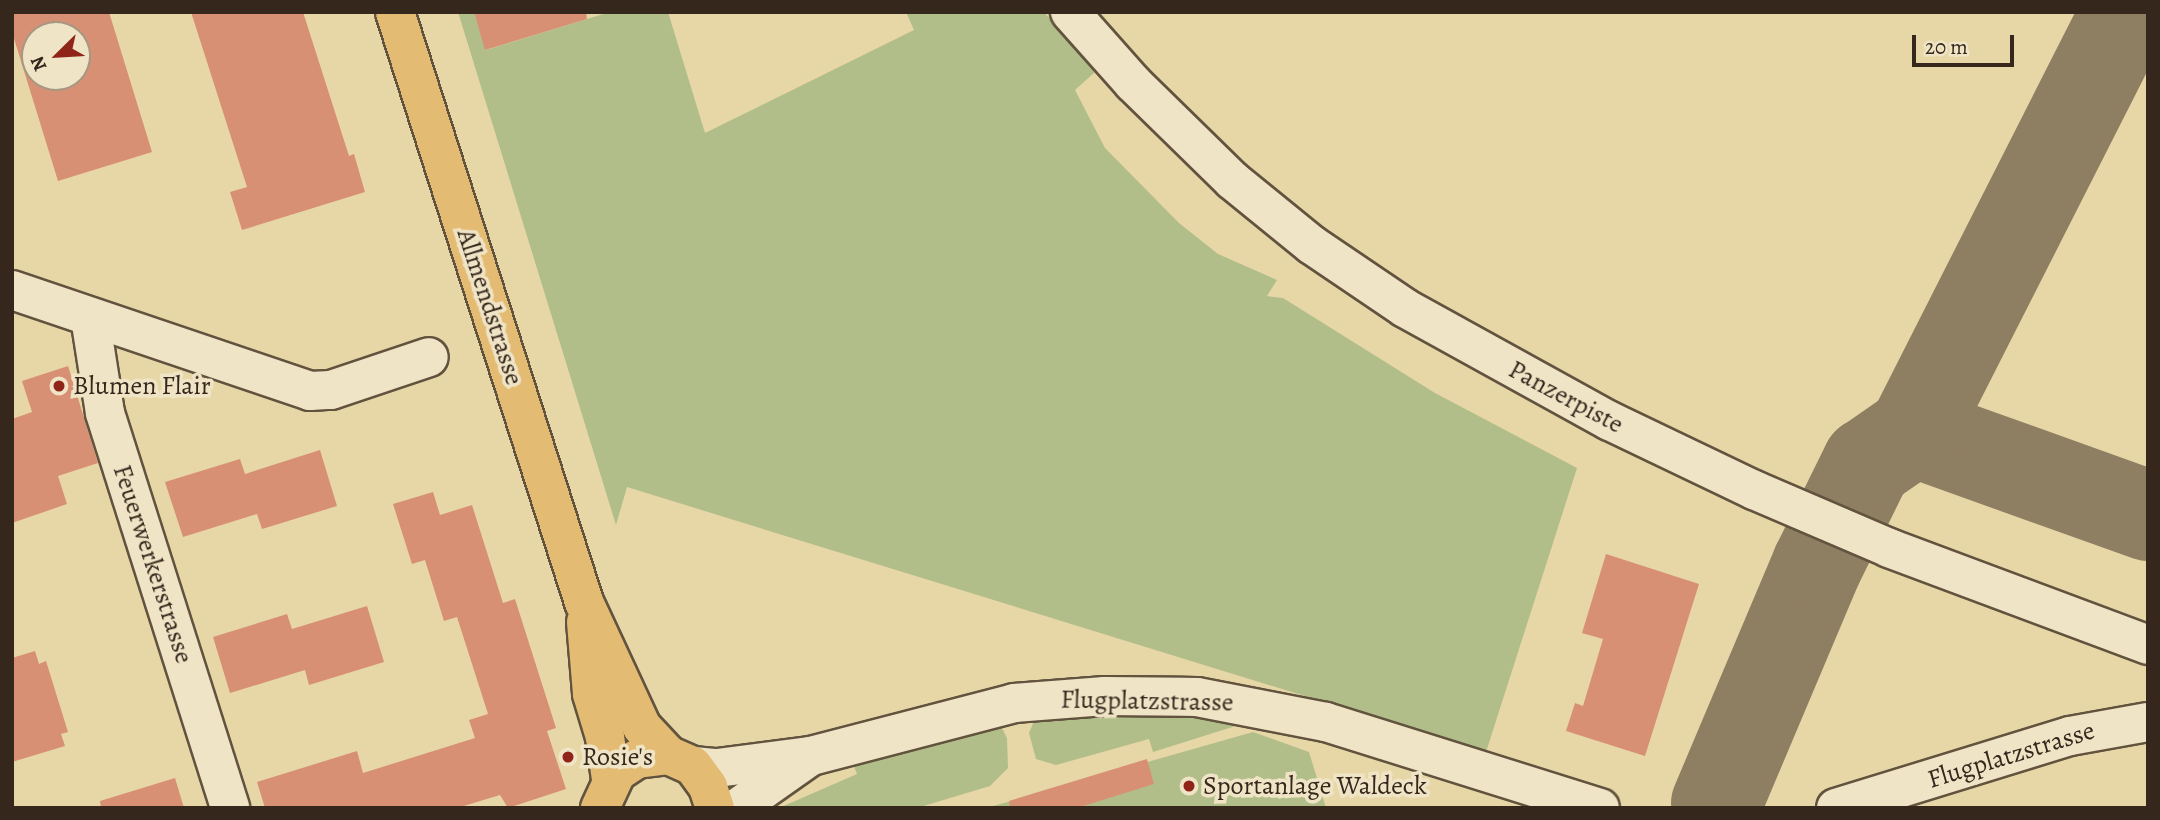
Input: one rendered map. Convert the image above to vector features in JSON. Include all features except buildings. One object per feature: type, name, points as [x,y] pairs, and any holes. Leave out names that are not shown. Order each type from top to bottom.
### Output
[{"type":"main road","name":"Allmendstrasse","points":[[395,12],[584,602],[642,727],[708,787],[715,808]]},
{"type":"main road","name":"Allmendstrasse","points":[[584,602],[592,694],[605,737],[600,798]]},
{"type":"main road","points":[[600,798],[637,759],[680,761]]},
{"type":"street","name":"Panzerpiste","points":[[1070,12],[1133,82],[1232,180],[1312,245],[1405,308],[1609,421],[1754,490],[1889,548],[2148,645]]},
{"type":"street","points":[[12,290],[310,391],[331,390],[429,357]]},
{"type":"street","name":"Feuerwerkerstrasse","points":[[90,317],[105,412],[230,808]]},
{"type":"street","name":"Flugplatzstrasse","points":[[680,761],[717,768],[811,756],[1014,703],[1105,696],[1198,697],[1263,706],[1326,722],[1600,808]]},
{"type":"street","name":"Flugplatzstrasse","points":[[1836,808],[2070,737],[2148,722]]},
{"type":"street","name":"Flugplatzstrasse","points":[[737,808],[811,756]]},
{"type":"green space","points":[[458,12],[474,12],[486,50],[610,12],[668,12],[705,133],[914,30],[906,12],[1044,12],[1095,72],[1075,90],[1105,148],[1179,223],[1218,254],[1277,280],[1267,296],[1283,298],[1435,393],[1577,468],[1486,752],[627,487],[616,525]]},
{"type":"green space","points":[[1202,714],[1245,723],[1153,752],[1149,739],[1056,765],[1036,759],[1029,733],[1035,719],[1055,715]]},
{"type":"green space","points":[[1001,726],[1007,738],[1008,768],[990,786],[917,808],[779,808],[857,774],[853,764]]},
{"type":"green space","name":"Sportanlage Waldeck","points":[[1253,732],[1309,752],[1326,808],[986,808]]},
{"type":"taxiway","points":[[1716,803],[1817,564],[1867,463],[1913,431],[2126,12]]},
{"type":"taxiway","points":[[1913,431],[2148,515]]},
{"type":"place","name":"Blumen Flair","points":[[59,386]]},
{"type":"place","name":"Rosie's","points":[[568,757]]},
{"type":"place","name":"Sportanlage Waldeck","points":[[1189,786]]}]
